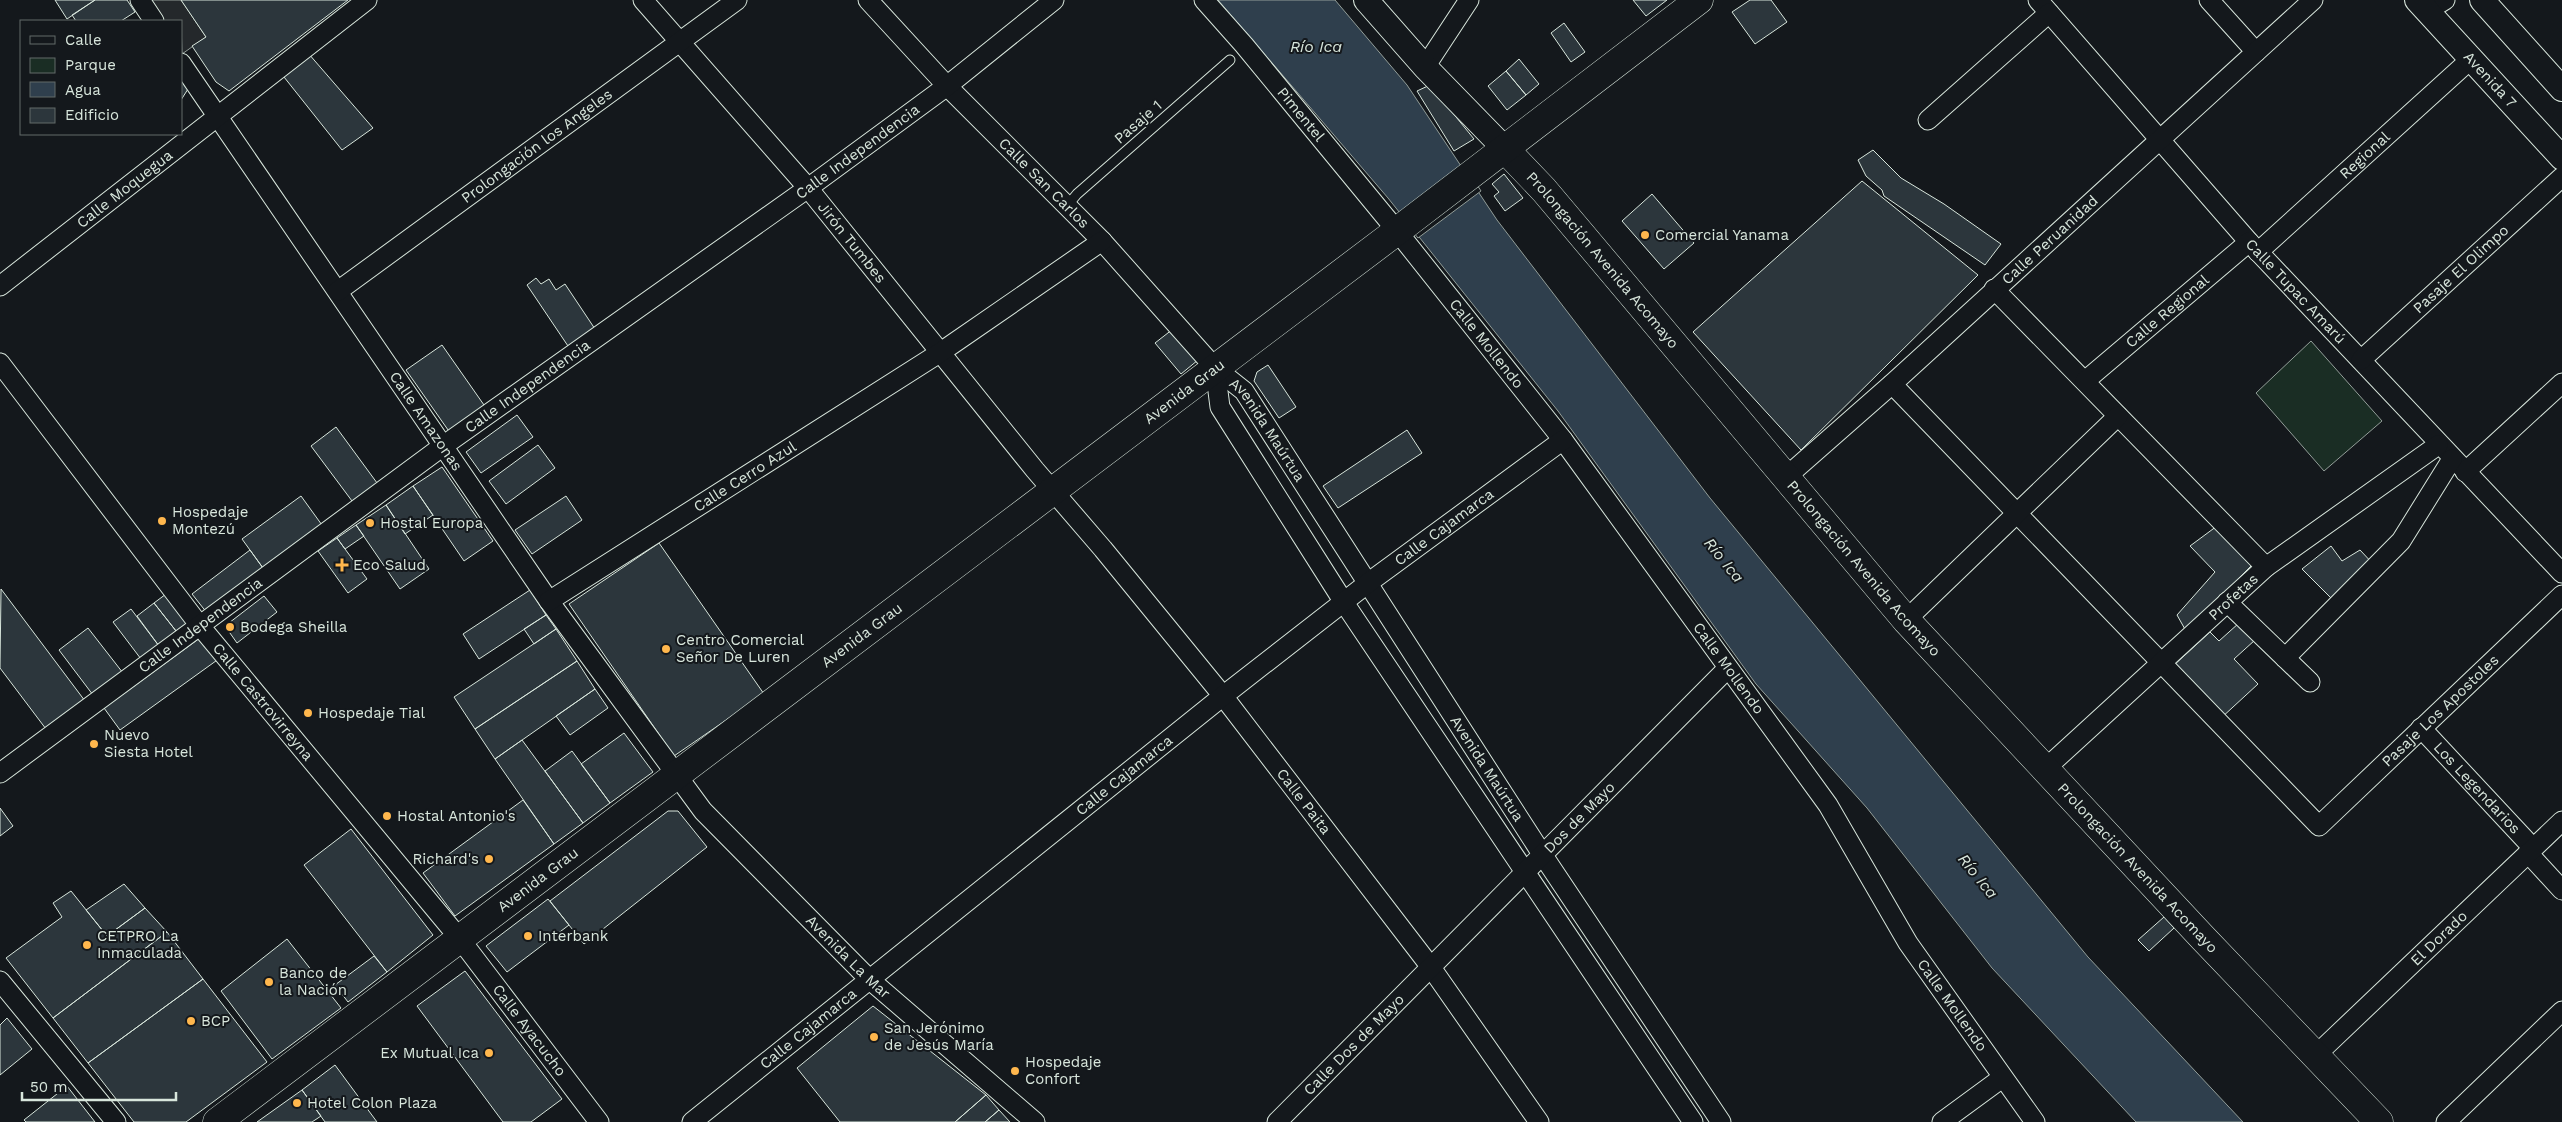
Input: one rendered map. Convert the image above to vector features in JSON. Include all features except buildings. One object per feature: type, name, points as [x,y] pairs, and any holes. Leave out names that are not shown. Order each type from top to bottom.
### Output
[{"type":"main road","name":"Avenida Grau","points":[[217,1122],[1401,228],[1478,167],[1505,149],[1699,0]]},
{"type":"main road","name":"Prolongación Avenida Acomayo","points":[[1505,149],[1544,190],[1906,620],[2379,1122]]},
{"type":"street","points":[[140,0],[153,20]]},
{"type":"street","name":"Calle Moquegua","points":[[0,286],[367,0]]},
{"type":"street","name":"Jirón Tumbes","points":[[642,0],[808,188],[1053,491]]},
{"type":"street","name":"Prolongación los Angeles","points":[[338,291],[681,43],[737,0]]},
{"type":"street","name":"Calle San Carlos","points":[[868,0],[947,86],[1102,241],[1215,368]]},
{"type":"street","name":"Calle Independencia","points":[[0,773],[443,446],[808,188],[947,86],[1054,0]]},
{"type":"street","name":"Pimentel","points":[[1204,0],[1401,228]]},
{"type":"street","name":"Prolongación Avenida Acomayo","points":[[1366,0],[1425,66],[1505,149]]},
{"type":"street","points":[[1425,66],[1469,0]]},
{"type":"street","points":[[2209,0],[2256,52]]},
{"type":"street","name":"Calle Peruanidad","points":[[1785,478],[1892,384],[2313,0]]},
{"type":"street","points":[[2482,0],[2562,89]]},
{"type":"street","name":"Avenida 7","points":[[2430,4],[2471,59],[2562,158]]},
{"type":"street","points":[[1928,120],[2044,7]]},
{"type":"street","name":"Calle Tupac Amarú","points":[[2044,7],[2158,140],[2254,247],[2438,445],[2562,573]]},
{"type":"street","name":"Regional","points":[[2254,247],[2471,59]]},
{"type":"street","name":"Calle Amazonas","points":[[182,65],[548,601],[675,776]]},
{"type":"street","name":"Pasaje El Olimpo","points":[[2361,360],[2562,177]]},
{"type":"street","name":"Calle Mollendo","points":[[1401,228],[1563,440],[1727,669],[1828,805],[1908,943],[2035,1122]]},
{"type":"street","name":"Calle Cerro Azul","points":[[548,601],[941,352],[1102,241]]},
{"type":"street","name":"Calle Regional","points":[[2084,381],[2254,247]]},
{"type":"street","points":[[1994,289],[2266,566]]},
{"type":"street","name":"Calle Castrovirreyna","points":[[0,363],[200,626],[460,939]]},
{"type":"street","name":"Avenida Maúrtua","points":[[1215,368],[1244,391],[1542,854],[1721,1122]]},
{"type":"street","name":"Avenida Maúrtua","points":[[1215,368],[1220,407],[1345,604],[1527,871],[1693,1122]]},
{"type":"street","points":[[2285,658],[2401,541],[2459,466],[2562,383]]},
{"type":"street","points":[[1892,384],[2161,662]]},
{"type":"street","points":[[1906,620],[2118,416]]},
{"type":"street","name":"Calle Cajamarca","points":[[692,1122],[1223,696],[1345,604],[1368,583],[1563,440]]},
{"type":"street","name":"Profetas","points":[[2045,769],[2266,566],[2438,445]]},
{"type":"street","name":"Calle Paita","points":[[1053,491],[1223,696],[1430,966],[1539,1122]]},
{"type":"street","name":"Pasaje Los Apostoles","points":[[2161,662],[2319,826],[2562,594]]},
{"type":"street","points":[[2227,602],[2310,682]]},
{"type":"street","name":"Dos de Mayo","points":[[1430,966],[1727,669]]},
{"type":"street","name":"Los Legendarios","points":[[2422,728],[2562,890]]},
{"type":"street","name":"Avenida La Mar","points":[[675,776],[703,811],[869,979],[1035,1122]]},
{"type":"street","name":"El Dorado","points":[[2316,1056],[2562,820]]},
{"type":"street","name":"Calle Ayacucho","points":[[460,939],[599,1122]]},
{"type":"street","name":"Calle Dos de Mayo","points":[[1277,1122],[1430,966]]},
{"type":"street","points":[[0,980],[116,1122]]},
{"type":"street","points":[[2446,1122],[2562,1011]]},
{"type":"street","points":[[1942,1122],[2002,1078]]},
{"type":"lane","name":"Pasaje 1","points":[[1067,206],[1077,194],[1230,60]]},
{"type":"green space","points":[[2311,341],[2382,421],[2324,471],[2256,393]]},
{"type":"shaded area","points":[[146,0],[181,0],[206,37],[182,54],[182,20],[159,20]]},
{"type":"water","name":"Río Ica","points":[[1218,0],[1335,0],[1407,85],[1497,220],[1710,498],[2088,957],[2243,1122],[2136,1122],[1992,968],[1867,808],[1756,684],[1558,411],[1388,198]]},
{"type":"pier","points":[[1467,169],[1481,191],[1418,238],[1402,218]]},
{"type":"place","name":"Comercial Yanama","points":[[1645,235]]},
{"type":"place","name":"Hospedaje Montezú","points":[[162,521]]},
{"type":"place","name":"Hostal Europa","points":[[370,523]]},
{"type":"place","name":"Eco Salud","points":[[342,565]]},
{"type":"place","name":"Bodega Sheilla","points":[[230,627]]},
{"type":"place","name":"Centro Comercial Señor De Luren","points":[[666,649]]},
{"type":"place","name":"Hospedaje Tial","points":[[308,713]]},
{"type":"place","name":"Nuevo Siesta Hotel","points":[[94,744]]},
{"type":"place","name":"Hostal Antonio's","points":[[387,816]]},
{"type":"place","name":"Richard's","points":[[489,859]]},
{"type":"place","name":"Interbank","points":[[528,936]]},
{"type":"place","name":"CETPRO La Inmaculada","points":[[87,945]]},
{"type":"place","name":"Banco de la Nación","points":[[269,982]]},
{"type":"place","name":"BCP","points":[[191,1021]]},
{"type":"place","name":"San Jerónimo de Jesús María","points":[[874,1037]]},
{"type":"place","name":"Ex Mutual Ica","points":[[489,1053]]},
{"type":"place","name":"Hospedaje Confort","points":[[1015,1071]]},
{"type":"place","name":"Hotel Colon Plaza","points":[[297,1103]]}]
